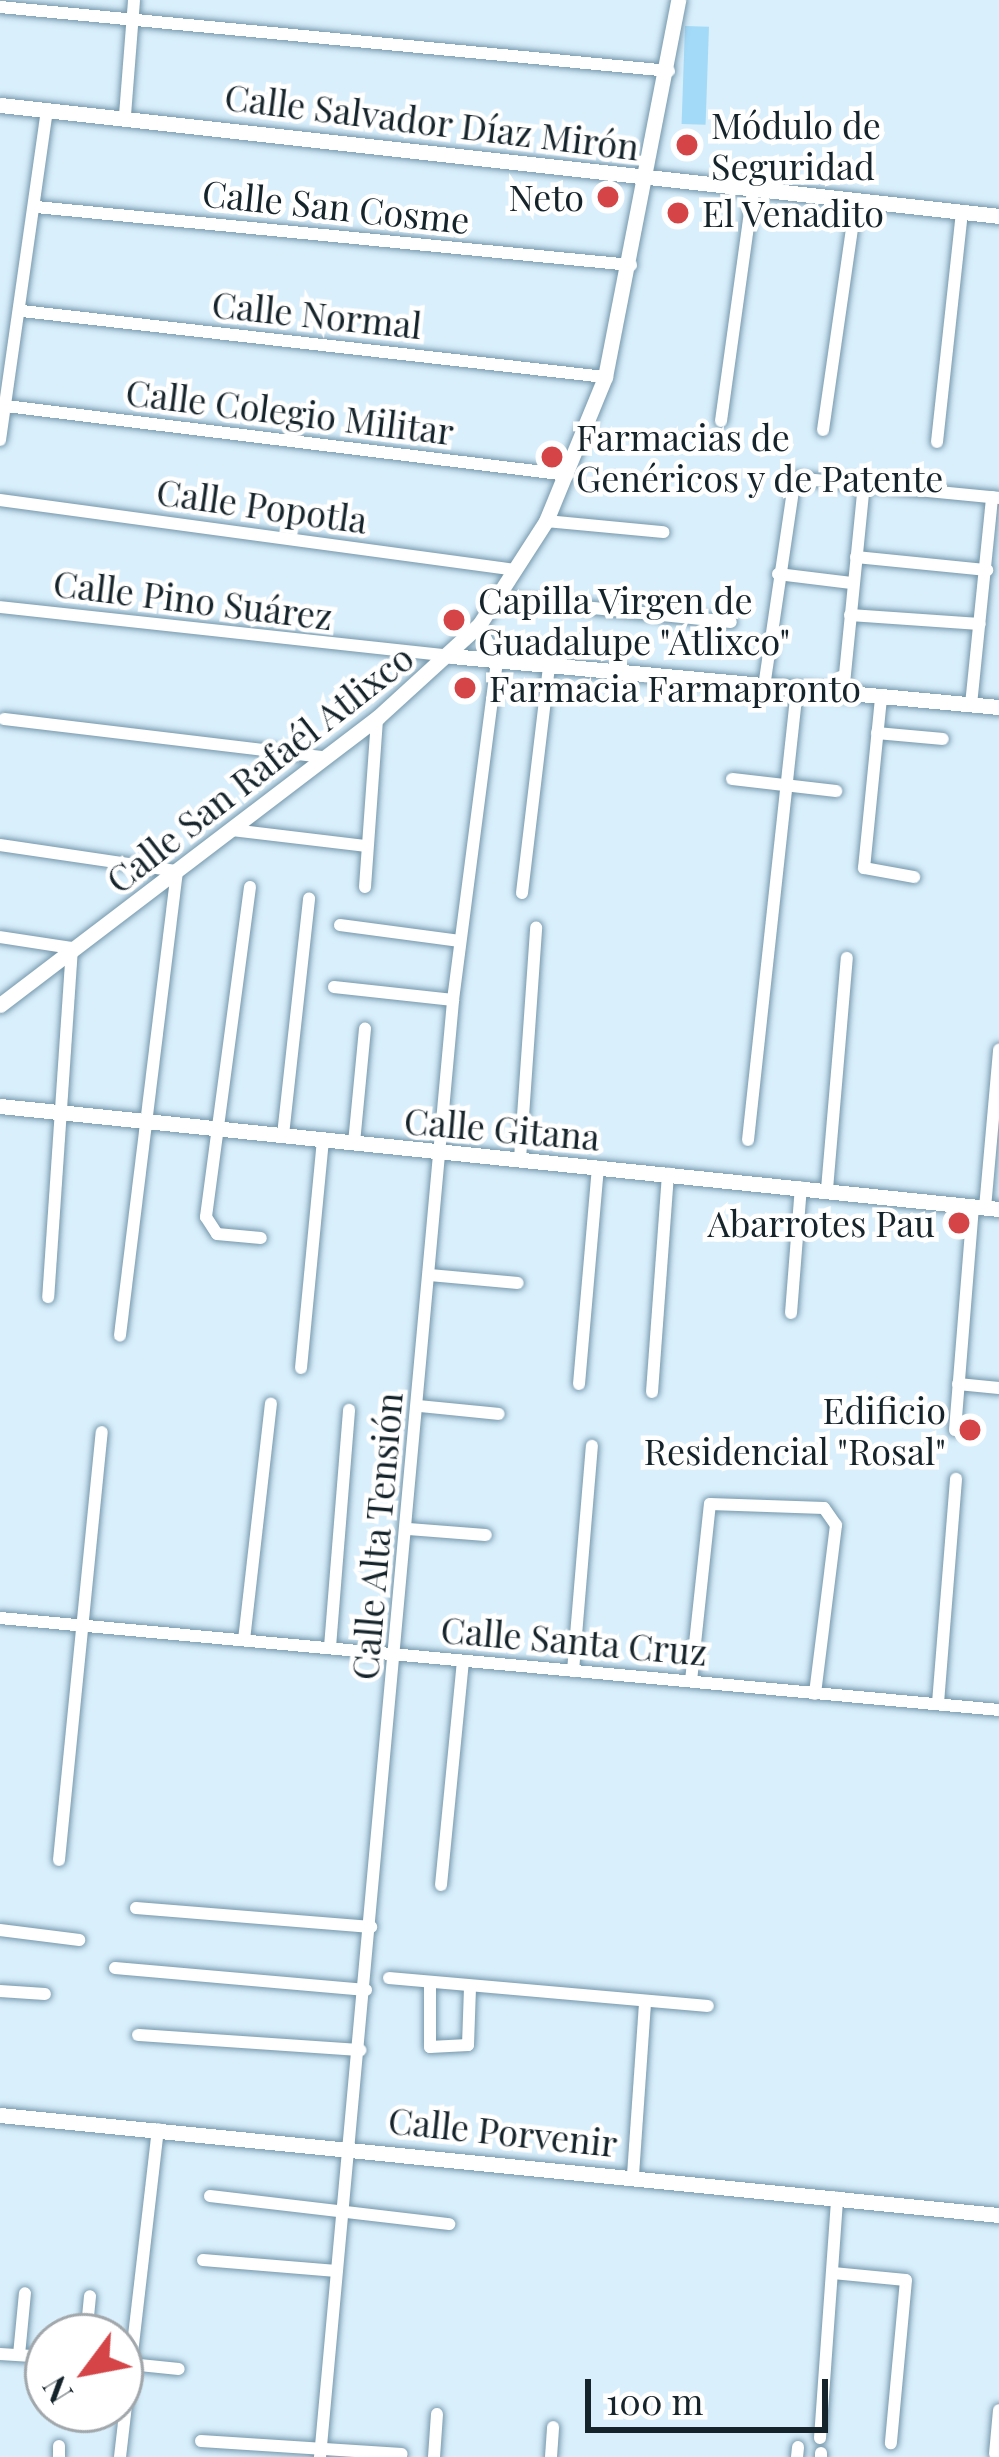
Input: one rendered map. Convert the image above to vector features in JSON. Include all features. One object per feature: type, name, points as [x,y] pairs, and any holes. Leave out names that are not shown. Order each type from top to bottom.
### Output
[{"type":"street","points":[[125,115],[134,0]]},
{"type":"street","name":"Calle San Rafaél Atlixco","points":[[0,1005],[377,718],[451,656],[479,625],[546,521],[605,376],[669,71],[677,0]]},
{"type":"street","points":[[0,8],[669,71]]},
{"type":"street","name":"Calle Salvador Díaz Mirón","points":[[0,105],[125,115],[999,216]]},
{"type":"street","points":[[0,440],[47,110]]},
{"type":"street","points":[[721,421],[753,191]]},
{"type":"street","points":[[823,430],[856,201]]},
{"type":"street","name":"Calle San Cosme","points":[[36,207],[631,265]]},
{"type":"street","points":[[937,442],[962,212]]},
{"type":"street","name":"Calle Normal","points":[[22,311],[605,376]]},
{"type":"street","name":"Calle Colegio Militar","points":[[6,406],[568,475]]},
{"type":"street","points":[[764,687],[795,478],[864,483],[996,498],[971,705]]},
{"type":"street","points":[[843,694],[864,483]]},
{"type":"street","name":"Calle Popotla","points":[[0,500],[516,570]]},
{"type":"street","points":[[546,521],[663,532]]},
{"type":"street","points":[[856,557],[987,570]]},
{"type":"street","points":[[778,574],[851,583]]},
{"type":"street","points":[[495,598],[731,622]]},
{"type":"street","name":"Calle Pino Suárez","points":[[0,607],[451,656]]},
{"type":"street","points":[[850,615],[980,624]]},
{"type":"street","points":[[479,625],[497,661]]},
{"type":"street","points":[[451,656],[999,707]]},
{"type":"street","name":"Calle Alta Tensión","points":[[320,2453],[366,1990],[453,1000],[497,661]]},
{"type":"street","points":[[522,893],[549,667]]},
{"type":"street","points":[[748,1140],[797,691]]},
{"type":"street","points":[[881,698],[864,868],[914,877]]},
{"type":"street","points":[[4,718],[324,757]]},
{"type":"street","points":[[365,887],[377,718]]},
{"type":"street","points":[[877,733],[943,740]]},
{"type":"street","points":[[732,778],[836,791]]},
{"type":"street","points":[[232,830],[367,846]]},
{"type":"street","points":[[0,845],[177,872],[120,1336]]},
{"type":"street","points":[[250,886],[212,1129],[208,1227],[261,1238]]},
{"type":"street","points":[[283,1135],[309,898]]},
{"type":"street","points":[[340,926],[460,941]]},
{"type":"street","points":[[520,1159],[536,928]]},
{"type":"street","points":[[0,937],[73,948],[56,1112],[48,1297]]},
{"type":"street","points":[[827,1189],[848,958]]},
{"type":"street","points":[[334,987],[453,1000]]},
{"type":"street","points":[[354,1143],[365,1029]]},
{"type":"street","points":[[955,1430],[986,1207],[999,1049]]},
{"type":"street","name":"Calle Gitana","points":[[0,1106],[986,1207]]},
{"type":"street","points":[[301,1368],[323,1141]]},
{"type":"street","points":[[579,1384],[598,1167]]},
{"type":"street","points":[[652,1392],[668,1174]]},
{"type":"street","points":[[791,1313],[801,1187]]},
{"type":"street","points":[[430,1275],[518,1283]]},
{"type":"street","points":[[958,1384],[999,1388]]},
{"type":"street","points":[[244,1640],[271,1404]]},
{"type":"street","points":[[419,1406],[499,1414]]},
{"type":"street","points":[[330,1647],[349,1410]]},
{"type":"street","points":[[59,1860],[102,1432]]},
{"type":"street","points":[[573,1671],[592,1446]]},
{"type":"street","points":[[938,1703],[956,1479]]},
{"type":"street","points":[[691,1682],[710,1504],[824,1508],[836,1526],[815,1694]]},
{"type":"street","points":[[408,1529],[486,1535]]},
{"type":"street","name":"Calle Santa Cruz","points":[[0,1618],[999,1710]]},
{"type":"street","points":[[441,1885],[463,1661]]},
{"type":"street","points":[[136,1909],[371,1927]]},
{"type":"street","points":[[0,1930],[79,1940]]},
{"type":"street","points":[[116,1968],[366,1990]]},
{"type":"street","points":[[389,1978],[708,2006]]},
{"type":"street","points":[[430,1984],[430,2048],[468,2045],[470,1987]]},
{"type":"street","points":[[0,1991],[45,1994]]},
{"type":"street","points":[[633,2175],[645,2002]]},
{"type":"street","points":[[138,2035],[360,2050]]},
{"type":"street","name":"Calle Porvenir","points":[[0,2115],[351,2144],[999,2215]]},
{"type":"street","points":[[134,2313],[158,2129]]},
{"type":"street","points":[[210,2196],[449,2224]]},
{"type":"street","points":[[820,2438],[837,2198]]},
{"type":"street","points":[[203,2260],[337,2271]]},
{"type":"street","points":[[833,2273],[906,2280],[891,2443]]},
{"type":"street","points":[[20,2355],[25,2293]]},
{"type":"street","points":[[88,2313],[90,2296]]},
{"type":"street","points":[[0,2354],[24,2355]]},
{"type":"street","points":[[144,2366],[178,2369]]},
{"type":"street","points":[[995,2454],[999,2410]]},
{"type":"street","points":[[434,2457],[437,2414]]},
{"type":"street","points":[[551,2457],[553,2427]]},
{"type":"street","points":[[201,2441],[320,2453],[402,2454]]},
{"type":"shaded area","points":[[685,26],[709,27],[706,125],[682,124]]},
{"type":"place","name":"Módulo de Seguridad","points":[[687,145]]},
{"type":"place","name":"Neto","points":[[608,197]]},
{"type":"place","name":"El Venadito","points":[[678,213]]},
{"type":"place","name":"Farmacias de Genéricos y de Patente","points":[[552,457]]},
{"type":"place","name":"Capilla Virgen de Guadalupe \"Atlixco\"","points":[[454,620]]},
{"type":"place","name":"Farmacia Farmapronto","points":[[465,688]]},
{"type":"place","name":"Abarrotes Pau","points":[[959,1223]]},
{"type":"place","name":"Edificio Residencial \"Rosal\"","points":[[970,1430]]}]
